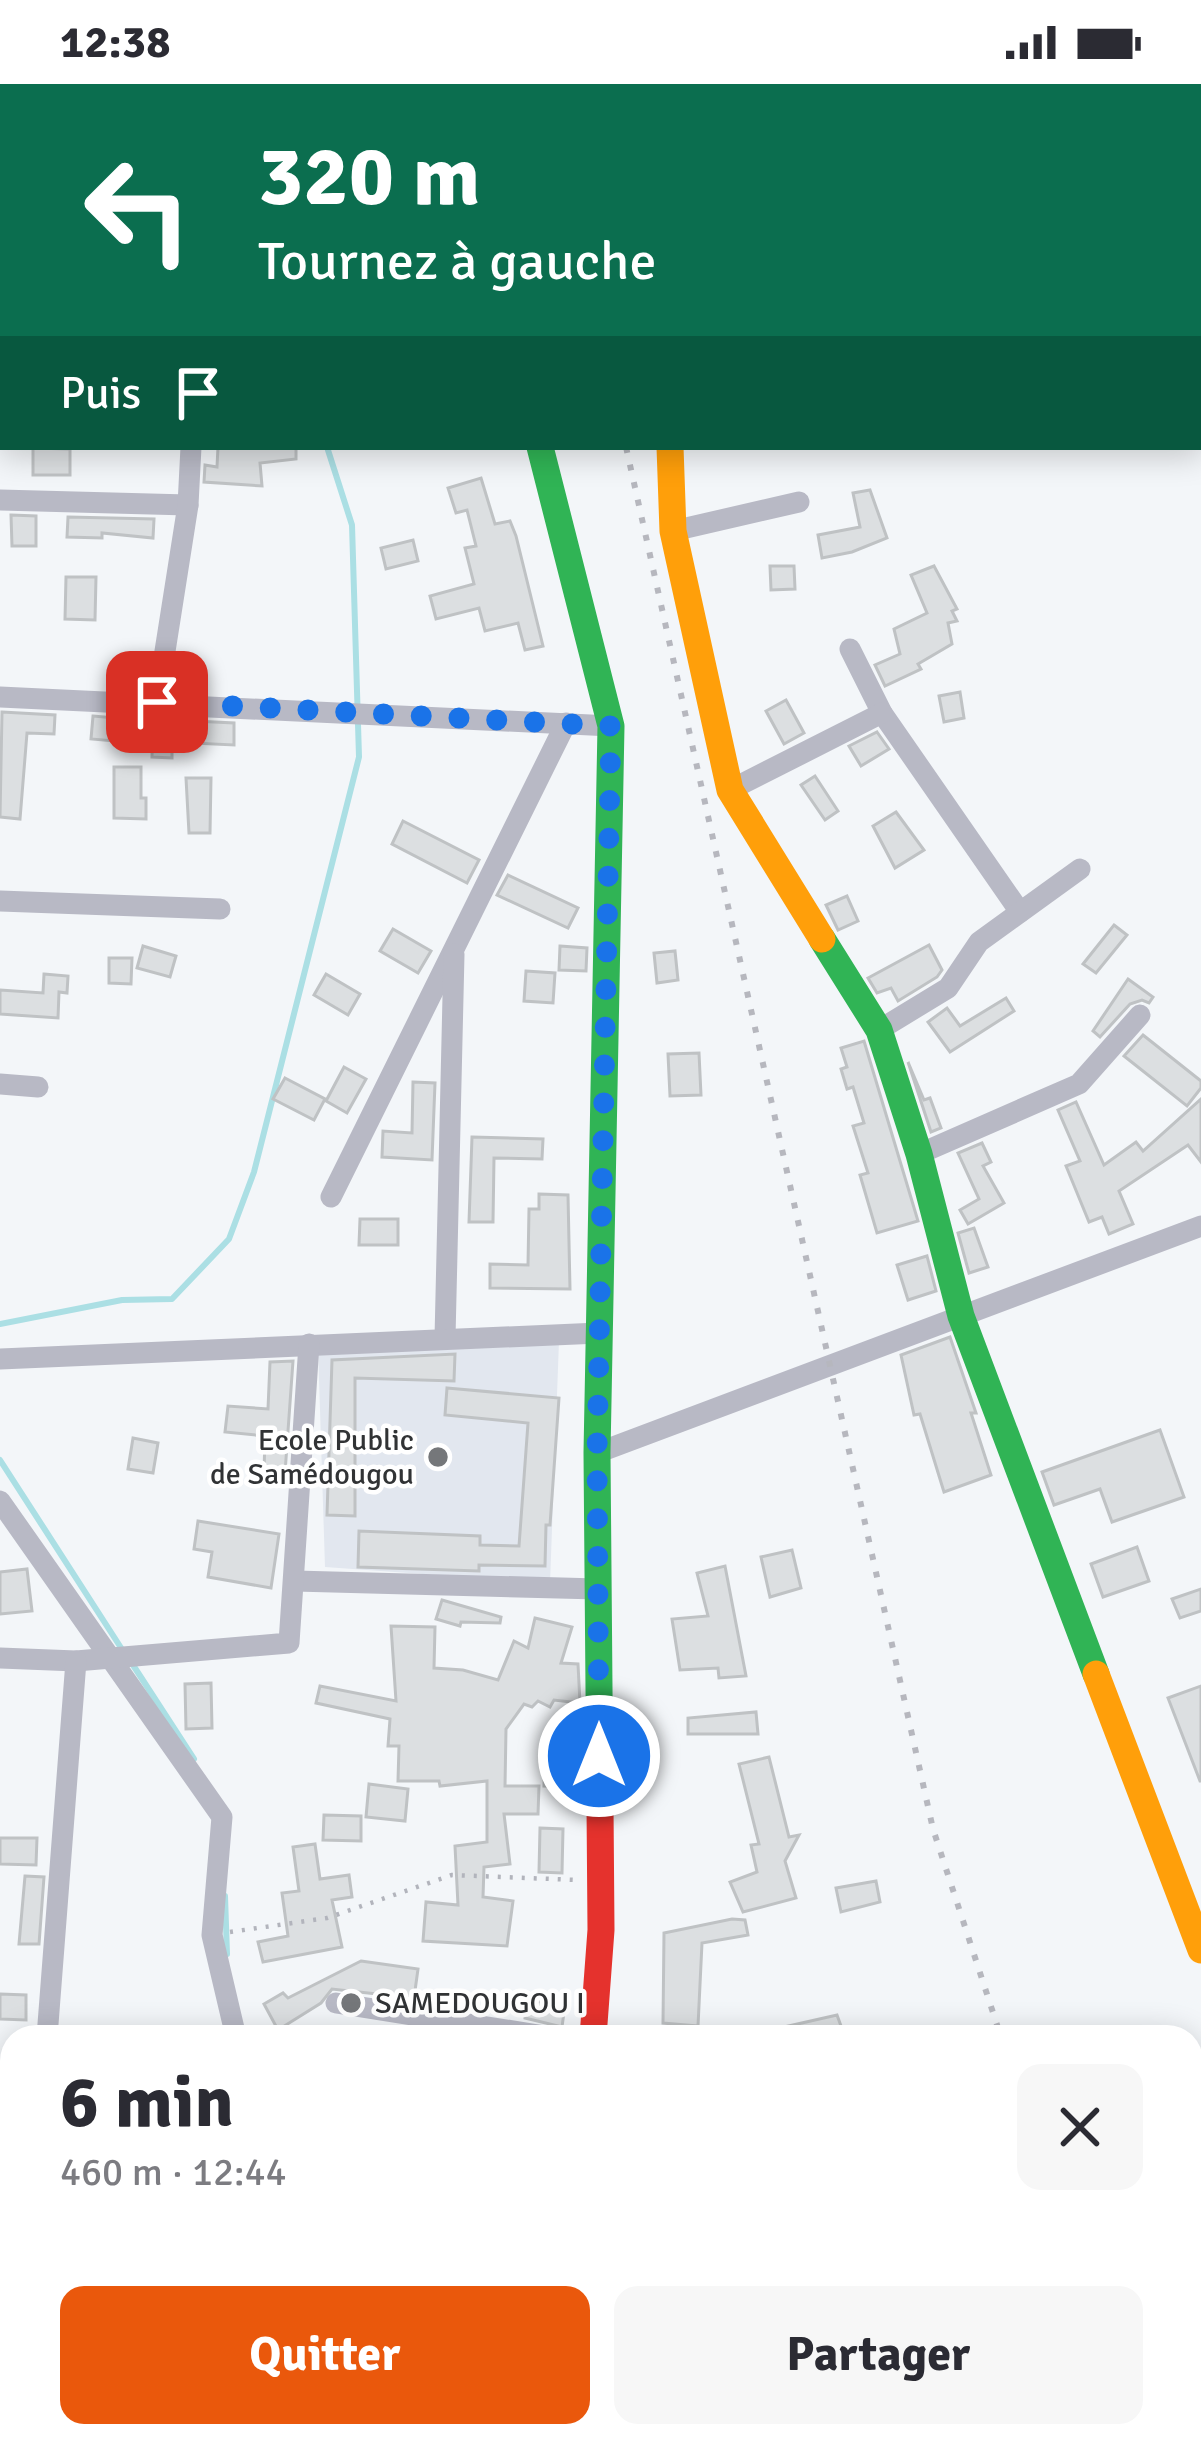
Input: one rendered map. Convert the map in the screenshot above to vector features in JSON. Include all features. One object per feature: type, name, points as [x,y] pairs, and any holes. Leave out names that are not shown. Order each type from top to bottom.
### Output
[{"type":"main road","points":[[541,450],[611,726],[597,1453],[600,1881],[594,2025]]},
{"type":"main road","points":[[670,450],[673,531],[730,790],[879,1030],[919,1154],[961,1316],[1201,1950]]},
{"type":"street","points":[[157,702],[188,505],[191,450]]},
{"type":"street","points":[[0,500],[188,505]]},
{"type":"street","points":[[673,531],[799,502]]},
{"type":"street","points":[[850,649],[882,713],[1020,912]]},
{"type":"street","points":[[0,697],[611,726]]},
{"type":"street","points":[[730,790],[882,713]]},
{"type":"street","points":[[332,1197],[566,723]]},
{"type":"street","points":[[879,1030],[948,988],[979,942],[1080,868]]},
{"type":"street","points":[[0,901],[220,910]]},
{"type":"street","points":[[445,1338],[454,948]]},
{"type":"street","points":[[919,1154],[1079,1084],[1141,1015]]},
{"type":"street","points":[[0,1084],[38,1087]]},
{"type":"street","points":[[597,1453],[1201,1226]]},
{"type":"street","points":[[0,1359],[599,1333]]},
{"type":"street","points":[[0,1658],[76,1661],[289,1643],[310,1344]]},
{"type":"street","points":[[0,1502],[222,1817],[212,1935],[233,2025]]},
{"type":"street","points":[[295,1582],[598,1589]]},
{"type":"street","points":[[48,2025],[76,1661]]},
{"type":"street","points":[[336,2003],[475,2025]]},
{"type":"path","points":[[212,1935],[327,1918],[452,1875],[600,1881]]},
{"type":"shaded area","name":"Ecole Public de Samédougou","points":[[559,1341],[550,1583],[325,1567],[318,1347]]},
{"type":"building","points":[[33,450],[70,450],[70,475],[33,475]]},
{"type":"building","points":[[218,450],[296,450],[296,459],[260,463],[262,486],[204,482],[205,465],[217,467]]},
{"type":"building","points":[[481,478],[495,524],[510,521],[516,536],[543,646],[525,650],[518,623],[485,631],[479,608],[436,619],[430,596],[474,584],[465,548],[476,546],[467,510],[456,513],[448,488]]},
{"type":"building","points":[[870,490],[887,538],[822,558],[818,535],[860,527],[853,493]]},
{"type":"building","points":[[11,515],[36,516],[36,546],[12,546]]},
{"type":"building","points":[[68,517],[154,519],[153,538],[102,533],[102,538],[67,537]]},
{"type":"building","points":[[413,540],[418,561],[386,569],[381,548]]},
{"type":"building","points":[[770,566],[794,566],[795,589],[771,590]]},
{"type":"building","points":[[934,566],[957,609],[952,611],[957,621],[948,623],[952,644],[918,664],[921,669],[885,686],[875,665],[900,654],[894,629],[927,613],[911,575]]},
{"type":"building","points":[[66,577],[96,577],[95,620],[65,619]]},
{"type":"building","points":[[960,692],[964,718],[944,722],[939,696]]},
{"type":"building","points":[[786,700],[804,733],[784,744],[766,711]]},
{"type":"building","points":[[2,712],[55,715],[54,734],[27,733],[20,819],[0,817]]},
{"type":"building","points":[[93,716],[116,718],[114,741],[91,739]]},
{"type":"building","points":[[153,719],[234,723],[234,745],[172,742],[172,758],[152,757]]},
{"type":"building","points":[[877,732],[889,749],[861,766],[849,746]]},
{"type":"building","points":[[114,767],[141,767],[146,819],[114,818]]},
{"type":"building","points":[[815,776],[838,811],[825,820],[801,785]]},
{"type":"building","points":[[186,778],[211,778],[210,833],[189,833]]},
{"type":"building","points":[[896,812],[924,850],[895,868],[873,826]]},
{"type":"building","points":[[403,821],[479,860],[467,883],[392,844]]},
{"type":"building","points":[[508,875],[578,908],[568,928],[497,895]]},
{"type":"building","points":[[847,896],[858,921],[838,930],[826,905]]},
{"type":"building","points":[[1114,925],[1127,935],[1096,973],[1083,964]]},
{"type":"building","points":[[393,929],[431,951],[418,973],[380,951]]},
{"type":"building","points":[[929,945],[942,970],[937,977],[898,1001],[891,988],[877,993],[868,978]]},
{"type":"building","points":[[143,946],[176,956],[170,977],[137,968]]},
{"type":"building","points":[[560,946],[587,948],[586,971],[559,970]]},
{"type":"building","points":[[675,951],[678,980],[657,983],[654,953]]},
{"type":"building","points":[[109,958],[132,958],[131,984],[109,983]]},
{"type":"building","points":[[526,971],[555,973],[553,1003],[524,1001]]},
{"type":"building","points":[[44,974],[68,976],[67,993],[59,992],[58,1018],[0,1014],[0,990],[43,993]]},
{"type":"building","points":[[326,974],[360,994],[348,1015],[314,995]]},
{"type":"building","points":[[1128,979],[1153,997],[1149,1003],[1130,1004],[1100,1037],[1093,1031]]},
{"type":"building","points":[[1006,998],[1014,1011],[950,1052],[928,1022],[947,1008],[960,1026]]},
{"type":"building","points":[[1143,1035],[1201,1081],[1187,1106],[1124,1056]]},
{"type":"building","points":[[864,1041],[918,1221],[877,1233],[860,1175],[868,1173],[853,1126],[864,1123],[853,1087],[847,1089],[841,1069],[847,1067],[841,1048]]},
{"type":"building","points":[[699,1053],[701,1095],[670,1096],[668,1054]]},
{"type":"building","points":[[908,1062],[924,1100],[930,1098],[941,1128],[931,1132]]},
{"type":"building","points":[[344,1067],[366,1079],[347,1113],[326,1101]]},
{"type":"building","points":[[285,1078],[325,1099],[314,1120],[273,1099]]},
{"type":"building","points":[[413,1082],[435,1083],[432,1160],[382,1157],[383,1131],[412,1133]]},
{"type":"building","points":[[1201,1099],[1201,1162],[1188,1145],[1119,1191],[1133,1224],[1109,1234],[1102,1217],[1089,1222],[1066,1166],[1080,1161],[1058,1110],[1076,1102],[1104,1165],[1136,1142],[1143,1151]]},
{"type":"building","points":[[472,1137],[543,1139],[542,1159],[494,1158],[493,1222],[469,1222]]},
{"type":"building","points":[[982,1143],[991,1162],[983,1166],[1004,1203],[968,1224],[960,1210],[979,1199],[958,1153]]},
{"type":"building","points":[[539,1194],[568,1195],[570,1289],[490,1288],[490,1264],[528,1265],[529,1209],[539,1209]]},
{"type":"building","points":[[360,1219],[398,1219],[398,1245],[359,1245]]},
{"type":"building","points":[[974,1228],[988,1267],[969,1273],[958,1233]]},
{"type":"building","points":[[927,1256],[936,1291],[908,1300],[897,1265]]},
{"type":"building","points":[[950,1337],[991,1475],[944,1492],[920,1414],[914,1415],[901,1355]]},
{"type":"building","points":[[455,1354],[454,1381],[355,1378],[355,1516],[327,1515],[332,1360]]},
{"type":"building","points":[[293,1361],[285,1473],[264,1473],[265,1436],[225,1432],[228,1406],[268,1409],[270,1362]]},
{"type":"building","points":[[447,1388],[559,1398],[545,1566],[479,1565],[479,1571],[358,1567],[359,1531],[480,1536],[480,1545],[519,1546],[528,1423],[445,1415]]},
{"type":"building","points":[[1160,1430],[1184,1497],[1112,1522],[1100,1489],[1054,1505],[1042,1472]]},
{"type":"building","points":[[133,1438],[158,1443],[153,1473],[128,1469]]},
{"type":"building","points":[[198,1521],[279,1534],[271,1588],[208,1577],[212,1552],[194,1549]]},
{"type":"building","points":[[1137,1547],[1149,1581],[1103,1597],[1091,1564]]},
{"type":"building","points":[[792,1550],[801,1588],[770,1597],[761,1557]]},
{"type":"building","points":[[725,1566],[746,1676],[719,1678],[718,1668],[680,1670],[672,1619],[708,1616],[697,1573]]},
{"type":"building","points":[[27,1569],[32,1611],[0,1614],[0,1572]]},
{"type":"building","points":[[1201,1589],[1201,1611],[1180,1618],[1172,1599]]},
{"type":"building","points":[[442,1600],[501,1617],[500,1623],[461,1622],[460,1626],[436,1619]]},
{"type":"building","points":[[535,1618],[572,1627],[561,1663],[578,1664],[580,1703],[524,1704],[506,1729],[505,1786],[539,1786],[538,1814],[504,1814],[510,1864],[484,1867],[483,1897],[513,1901],[507,1946],[423,1941],[426,1902],[458,1905],[455,1846],[487,1842],[487,1781],[440,1786],[439,1781],[398,1781],[399,1746],[388,1746],[390,1719],[316,1703],[320,1686],[396,1701],[391,1626],[435,1627],[434,1668],[498,1680],[514,1641],[528,1648]]},
{"type":"building","points":[[211,1683],[212,1728],[186,1729],[185,1684]]},
{"type":"building","points":[[1201,1686],[1201,1781],[1200,1781],[1168,1698]]},
{"type":"building","points":[[756,1712],[758,1734],[688,1734],[688,1718]]},
{"type":"building","points":[[545,1746],[578,1748],[577,1787],[544,1786]]},
{"type":"building","points":[[769,1757],[789,1837],[799,1835],[785,1861],[796,1898],[743,1912],[730,1882],[757,1872],[751,1845],[759,1844],[739,1764]]},
{"type":"building","points":[[369,1784],[408,1789],[405,1821],[366,1817]]},
{"type":"building","points":[[324,1815],[361,1816],[361,1841],[323,1840]]},
{"type":"building","points":[[540,1828],[563,1829],[562,1873],[539,1872]]},
{"type":"building","points":[[0,1838],[37,1838],[36,1865],[0,1864]]},
{"type":"building","points":[[315,1844],[320,1879],[349,1875],[352,1897],[332,1900],[342,1947],[263,1962],[258,1942],[288,1936],[282,1893],[299,1891],[293,1847]]},
{"type":"building","points":[[25,1876],[44,1877],[39,1944],[19,1944]]},
{"type":"building","points":[[876,1881],[880,1902],[841,1912],[836,1888]]},
{"type":"building","points":[[745,1920],[748,1935],[702,1943],[698,2025],[663,2023],[664,1933]]},
{"type":"building","points":[[361,1961],[418,1969],[414,1998],[332,1989],[321,2003],[286,2025],[275,2025],[264,2004],[283,1993],[288,1998]]},
{"type":"building","points":[[0,1994],[26,1995],[26,2020],[0,2019]]},
{"type":"building","points":[[526,2000],[565,2005],[562,2025],[525,2018]]},
{"type":"building","points":[[837,2015],[841,2025],[793,2025]]},
{"type":"waterway","points":[[0,1324],[122,1300],[172,1299],[229,1239],[254,1172],[359,757],[352,525],[328,450]]},
{"type":"waterway","points":[[0,1460],[125,1654]]},
{"type":"waterway","points":[[133,1665],[194,1759]]},
{"type":"waterway","points":[[225,1896],[227,1954]]},
{"type":"railway","points":[[627,450],[933,1829],[997,2025]]},
{"type":"traffic: fast","points":[[541,450],[611,726],[597,1453],[600,1806]]},
{"type":"traffic: fast","points":[[822,939],[879,1030],[919,1154],[961,1316],[1096,1674]]},
{"type":"traffic: slow","points":[[670,450],[673,531],[730,790],[822,939]]},
{"type":"traffic: slow","points":[[1096,1674],[1201,1950]]},
{"type":"traffic: jam","points":[[594,2025],[601,1930],[600,1806]]},
{"type":"place","name":"Ecole Public de Samédougou","points":[[438,1457]]},
{"type":"place","name":"SAMEDOUGOU I","points":[[351,2003]]},
{"type":"route","points":[[157,702],[611,726],[597,1453],[599,1756]]}]
